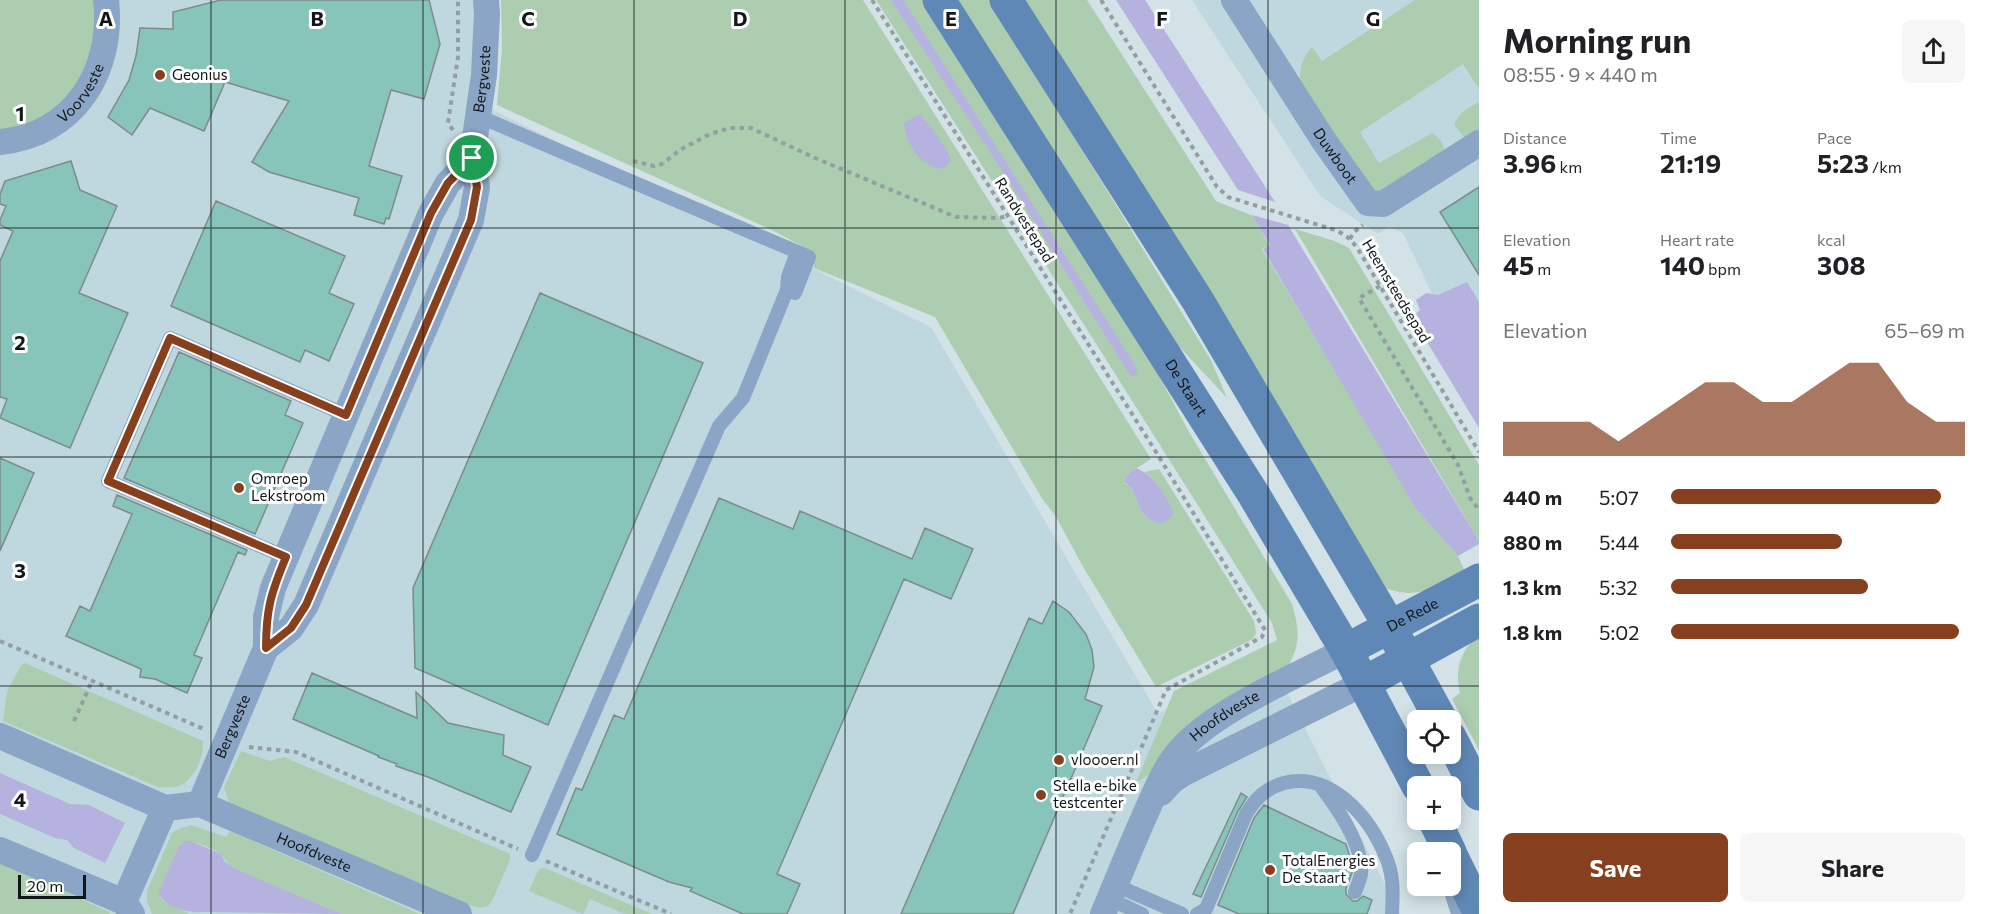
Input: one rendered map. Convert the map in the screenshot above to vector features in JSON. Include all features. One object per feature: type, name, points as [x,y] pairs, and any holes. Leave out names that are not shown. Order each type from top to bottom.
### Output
[{"type":"main road","name":"De Staart","points":[[939,0],[1254,495],[1346,650],[1413,776]]},
{"type":"main road","points":[[1006,0],[1198,301],[1390,627],[1436,710]]},
{"type":"main road","name":"De Rede","points":[[1346,650],[1475,582]]},
{"type":"main road","points":[[1364,683],[1479,620]]},
{"type":"main road","points":[[1461,759],[1479,794]]},
{"type":"main road","points":[[1461,875],[1479,912]]},
{"type":"street","name":"Voorveste","points":[[0,142],[21,140],[47,130],[77,105],[96,76],[105,48],[108,16],[106,0]]},
{"type":"street","name":"Bergveste","points":[[266,648],[291,628],[306,605],[471,220],[477,187],[472,158],[484,75],[486,0]]},
{"type":"street","name":"Duwboot","points":[[1234,0],[1324,141],[1368,203],[1383,204],[1479,143]]},
{"type":"street","name":"Bergveste","points":[[200,804],[266,648],[266,617],[273,588],[286,557],[431,213],[448,183],[472,158]]},
{"type":"street","name":"Hoofdveste","points":[[1109,899],[1161,779],[1173,758],[1207,725],[1346,650]]},
{"type":"street","name":"Hoofdveste","points":[[1142,821],[1162,791],[1184,772],[1364,683]]},
{"type":"street","points":[[0,736],[165,808],[128,908],[0,850]]},
{"type":"street","name":"Hoofdveste","points":[[165,808],[200,804],[459,914]]},
{"type":"lane","points":[[478,116],[797,252],[788,277],[791,291],[743,398],[719,426],[532,855]]},
{"type":"lane","points":[[286,557],[108,481],[170,338],[346,415]]},
{"type":"lane","points":[[1202,912],[1253,802],[1266,790],[1281,784],[1307,780],[1337,793],[1352,805],[1379,841],[1392,874],[1394,893],[1392,914]]},
{"type":"lane","points":[[1318,783],[1344,820],[1358,852],[1361,874],[1354,892]]},
{"type":"lane","points":[[1452,896],[1458,914]]},
{"type":"lane","points":[[1109,899],[1142,914]]},
{"type":"lane","points":[[1109,899],[1182,914]]},
{"type":"path","name":"Randvestepad","points":[[872,0],[1265,630],[1265,634],[1166,690],[1070,914]]},
{"type":"path","name":"Heemsteedsepad","points":[[1101,0],[1217,187],[1228,197],[1338,231],[1350,239],[1479,452]]},
{"type":"path","points":[[625,158],[654,166],[662,164],[680,150],[710,134],[730,128],[751,128],[815,158],[956,217],[999,218],[1008,216]]},
{"type":"path","points":[[1380,286],[1359,298],[1458,465],[1470,498],[1479,510]]},
{"type":"path","points":[[0,641],[247,747],[296,752],[670,914]]},
{"type":"path","points":[[74,721],[92,681]]},
{"type":"shaded area","points":[[0,0],[497,0],[491,109],[931,327],[1158,714],[1267,654],[1400,914],[0,914]]},
{"type":"shaded area","points":[[1192,0],[1479,0],[1479,382],[1437,304],[1403,233],[1389,227],[1378,234],[1320,196]]},
{"type":"green space","points":[[0,0],[94,0],[96,8],[91,60],[73,92],[44,117],[0,133]]},
{"type":"green space","points":[[501,0],[863,0],[1151,459],[1129,473],[1124,483],[1131,487],[1144,514],[1161,524],[1166,520],[1153,479],[1144,472],[1159,469],[1254,621],[1256,633],[1253,639],[1156,687],[935,317],[814,268],[814,255],[774,231],[497,105],[502,49]]},
{"type":"green space","points":[[876,0],[925,0],[1156,370],[1189,432],[1292,604],[1298,635],[1296,649],[1289,665],[1181,731],[1167,746],[1149,774],[1136,783],[1174,691],[1277,640],[1272,623]]},
{"type":"green space","points":[[958,0],[990,0],[1211,360],[1227,398],[1174,341]]},
{"type":"green space","points":[[1016,0],[1087,0],[1216,201],[1253,216],[1269,245],[1262,249],[1416,509],[1458,556],[1465,572],[1433,588],[1413,593],[1403,593],[1378,585]]},
{"type":"green space","points":[[1415,0],[1479,0],[1479,89],[1463,64],[1360,132],[1379,163],[1432,133],[1444,147],[1444,153],[1376,193],[1299,89],[1301,66],[1312,47],[1322,61]]},
{"type":"green space","points":[[1479,102],[1479,133],[1465,138],[1455,126],[1456,121],[1464,111]]},
{"type":"green space","points":[[1295,229],[1335,241],[1349,248],[1479,465],[1479,541]]},
{"type":"green space","points":[[1479,634],[1479,750],[1461,716],[1461,710],[1458,710],[1452,699],[1460,693],[1458,676],[1460,660]]},
{"type":"green space","points":[[25,663],[203,741],[202,754],[197,768],[184,784],[158,787],[3,721],[7,692],[21,665]]},
{"type":"green space","points":[[241,751],[270,761],[284,757],[510,854],[510,860],[492,901],[488,906],[481,908],[469,905],[237,807],[229,802],[224,787]]},
{"type":"green space","points":[[191,825],[226,837],[230,831],[420,914],[341,914],[232,868],[219,853],[206,846],[185,842],[181,843],[160,897],[166,903],[190,914],[152,914],[147,901],[147,891],[172,833]]},
{"type":"green space","points":[[0,862],[107,911],[110,914],[0,914]]},
{"type":"green space","points":[[545,868],[652,914],[625,914],[590,899],[583,914],[529,891],[539,869]]},
{"type":"water","points":[[891,0],[903,0],[1133,362],[1137,371],[1136,375],[1132,376],[1128,372],[1018,195]]},
{"type":"water","points":[[1116,0],[1145,0],[1275,202],[1238,190]]},
{"type":"water","points":[[919,114],[948,153],[951,159],[947,166],[940,169],[926,163],[911,145],[904,123]]},
{"type":"water","points":[[1252,215],[1288,225],[1479,544],[1458,556],[1416,509],[1263,249],[1270,245]]},
{"type":"water","points":[[1467,282],[1479,302],[1479,428],[1412,317],[1420,310],[1416,300],[1426,293],[1438,295]]},
{"type":"water","points":[[1136,468],[1143,471],[1159,486],[1173,512],[1171,517],[1161,524],[1144,514],[1131,487],[1124,482],[1129,473]]},
{"type":"water","points":[[0,773],[70,804],[89,805],[125,823],[105,863],[74,848],[67,840],[55,838],[0,814]]},
{"type":"water","points":[[185,841],[221,854],[225,862],[233,868],[341,914],[198,912],[177,908],[165,902],[159,892],[179,846]]},
{"type":"building","points":[[221,0],[429,0],[440,44],[424,99],[391,90],[369,166],[402,176],[389,219],[386,218],[384,224],[354,215],[359,198],[269,172],[252,162],[289,101],[225,82],[204,131],[150,108],[132,135],[108,117],[129,80],[136,56],[140,28],[173,29],[173,12]]},
{"type":"building","points":[[71,161],[80,190],[117,206],[79,293],[128,313],[70,448],[0,418],[7,399],[0,397],[0,261],[13,231],[0,225],[6,206],[0,204],[0,194],[5,181]]},
{"type":"building","points":[[1479,187],[1479,275],[1440,212]]},
{"type":"building","points":[[216,201],[345,256],[329,293],[354,304],[329,361],[305,350],[300,362],[171,306]]},
{"type":"building","points":[[540,293],[703,363],[548,725],[415,668],[413,588]]},
{"type":"building","points":[[179,352],[291,401],[285,415],[303,423],[255,534],[124,478]]},
{"type":"building","points":[[0,458],[34,473],[0,551]]},
{"type":"building","points":[[117,495],[247,550],[245,555],[238,552],[194,655],[202,658],[187,693],[155,679],[140,677],[141,669],[66,636],[80,606],[90,611],[132,514],[113,506]]},
{"type":"building","points":[[719,498],[793,529],[800,511],[912,559],[925,528],[973,549],[951,599],[904,579],[777,874],[800,884],[787,914],[743,914],[690,891],[692,888],[669,882],[557,834],[576,788],[582,790],[614,715],[624,719]]},
{"type":"building","points":[[1053,601],[1069,612],[1086,634],[1092,650],[1094,667],[1085,699],[1102,706],[1013,914],[901,914],[1029,618],[1042,624]]},
{"type":"building","points":[[312,673],[417,718],[416,692],[448,723],[504,735],[503,755],[531,767],[511,812],[396,766],[397,764],[293,719]]},
{"type":"building","points":[[1241,793],[1247,797],[1238,811],[1201,897],[1193,894]]},
{"type":"building","points":[[1264,805],[1346,844],[1352,864],[1352,873],[1346,894],[1353,901],[1363,896],[1372,900],[1367,914],[1239,914],[1218,905],[1254,818]]},
{"type":"place","name":"Geonius","points":[[160,75]]},
{"type":"place","name":"Omroep Lekstroom","points":[[239,488]]},
{"type":"place","name":"vloooer.nl","points":[[1059,760]]},
{"type":"place","name":"Stella e-bike testcenter","points":[[1041,795]]},
{"type":"place","name":"TotalEnergies De Staart","points":[[1270,870]]},
{"type":"route","points":[[472,158],[477,187],[471,220],[306,605],[291,628],[266,648],[266,617],[273,588],[286,557],[108,481],[170,338],[346,415],[431,213],[448,183],[472,158]]}]
